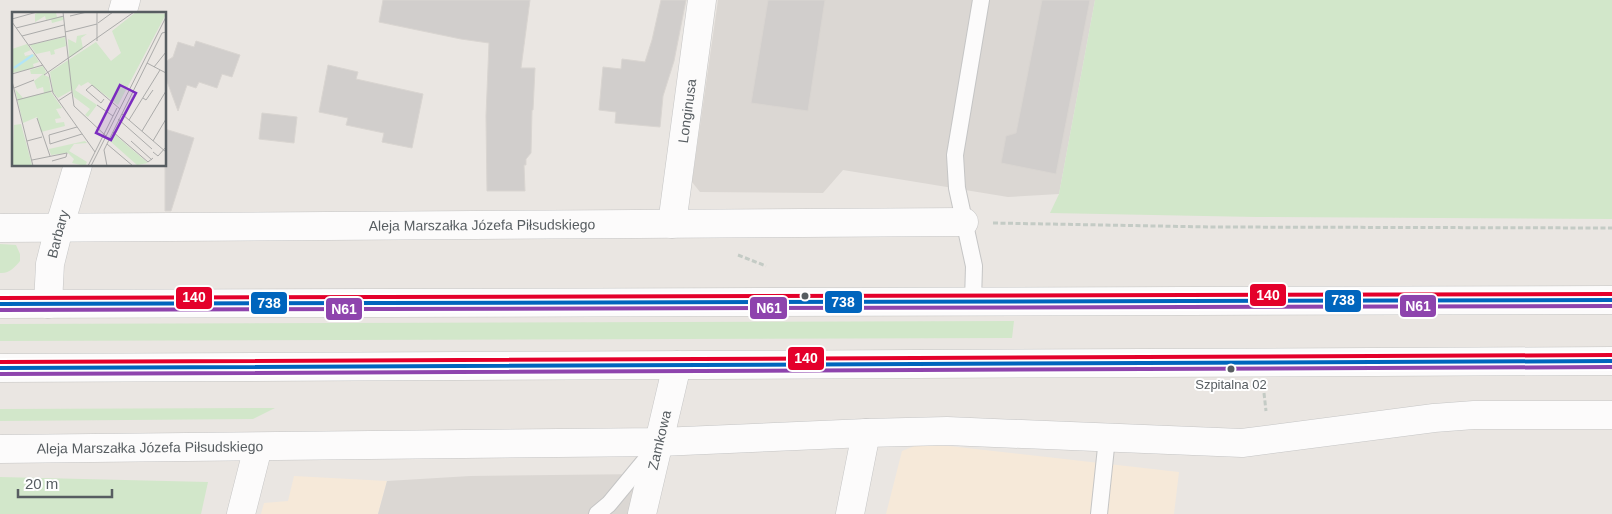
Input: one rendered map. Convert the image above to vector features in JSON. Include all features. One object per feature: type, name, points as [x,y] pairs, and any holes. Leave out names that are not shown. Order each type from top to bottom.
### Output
[{"type":"street","name":"Longinusa","points":[[672,224],[702,0]]},
{"type":"street","name":"Barbary","points":[[48,304],[50,264],[78,166]]},
{"type":"street","name":"Aleja Marszałka Józefa Piłsudskiego","points":[[0,228],[964,222]]},
{"type":"street","points":[[0,304],[1612,300]]},
{"type":"street","points":[[0,368],[1612,361]]},
{"type":"street","name":"Zamkowa","points":[[642,514],[677,365]]},
{"type":"street","name":"Aleja Marszałka Józefa Piłsudskiego","points":[[0,449],[660,442],[947,431],[1242,443],[1442,417],[1474,415],[1612,416]]},
{"type":"street","points":[[850,514],[866,433]]},
{"type":"street","points":[[240,514],[258,447]]},
{"type":"lane","points":[[973,301],[974,266],[957,188],[955,155],[981,0]]},
{"type":"lane","points":[[1099,514],[1107,438]]},
{"type":"lane","points":[[598,514],[610,504],[660,442]]},
{"type":"path","points":[[964,222],[1212,227],[1612,228]]},
{"type":"path","points":[[1255,393],[1265,393],[1267,439]]},
{"type":"shaded area","points":[[718,0],[1095,0],[1059,194],[1008,197],[843,170],[823,193],[700,192],[692,182]]},
{"type":"shaded area","points":[[922,443],[1179,472],[1174,514],[886,514],[902,451]]},
{"type":"shaded area","points":[[644,474],[634,514],[378,514],[387,481],[470,476]]},
{"type":"shaded area","points":[[294,476],[387,481],[378,514],[261,514],[264,503],[288,501]]},
{"type":"green space","points":[[1095,0],[1612,0],[1612,219],[1256,217],[1050,213],[1059,194]]},
{"type":"green space","points":[[0,244],[16,245],[20,254],[20,261],[12,270],[3,273],[0,273]]},
{"type":"green space","points":[[1014,321],[1012,338],[0,341],[0,324]]},
{"type":"green space","points":[[275,408],[253,419],[0,421],[0,409]]},
{"type":"green space","points":[[0,477],[208,482],[201,514],[0,514]]},
{"type":"building","points":[[383,0],[530,0],[521,68],[535,68],[531,153],[526,159],[526,165],[524,165],[525,191],[487,191],[486,116],[489,43],[379,22]]},
{"type":"building","points":[[661,0],[686,0],[674,61],[663,96],[660,127],[615,123],[616,112],[599,110],[603,67],[621,69],[622,59],[645,62]]},
{"type":"building","points":[[768,0],[825,0],[808,111],[751,103]]},
{"type":"building","points":[[1042,0],[1090,0],[1056,174],[1001,163],[1006,136],[1016,133]]},
{"type":"building","points":[[196,41],[240,55],[232,77],[222,74],[217,88],[199,82],[196,88],[187,85],[178,111],[166,79],[166,61],[173,57],[178,42],[194,47]]},
{"type":"building","points":[[328,65],[358,72],[356,79],[423,94],[412,148],[382,142],[384,133],[346,125],[348,118],[319,112]]},
{"type":"building","points":[[262,113],[297,117],[294,143],[259,139]]},
{"type":"building","points":[[166,129],[194,138],[171,211],[165,211]]},
{"type":"transit line","name":"140","points":[[0,298],[1612,294]]},
{"type":"transit line","name":"738","points":[[0,304],[1612,300]]},
{"type":"transit line","name":"N61","points":[[0,310],[1612,306]]},
{"type":"transit line","name":"140","points":[[0,362],[1612,355]]},
{"type":"transit line","name":"738","points":[[0,368],[1612,361]]},
{"type":"transit line","name":"N61","points":[[0,374],[1612,367]]},
{"type":"place","name":"Szpitalna 02","points":[[1231,369]]}]
